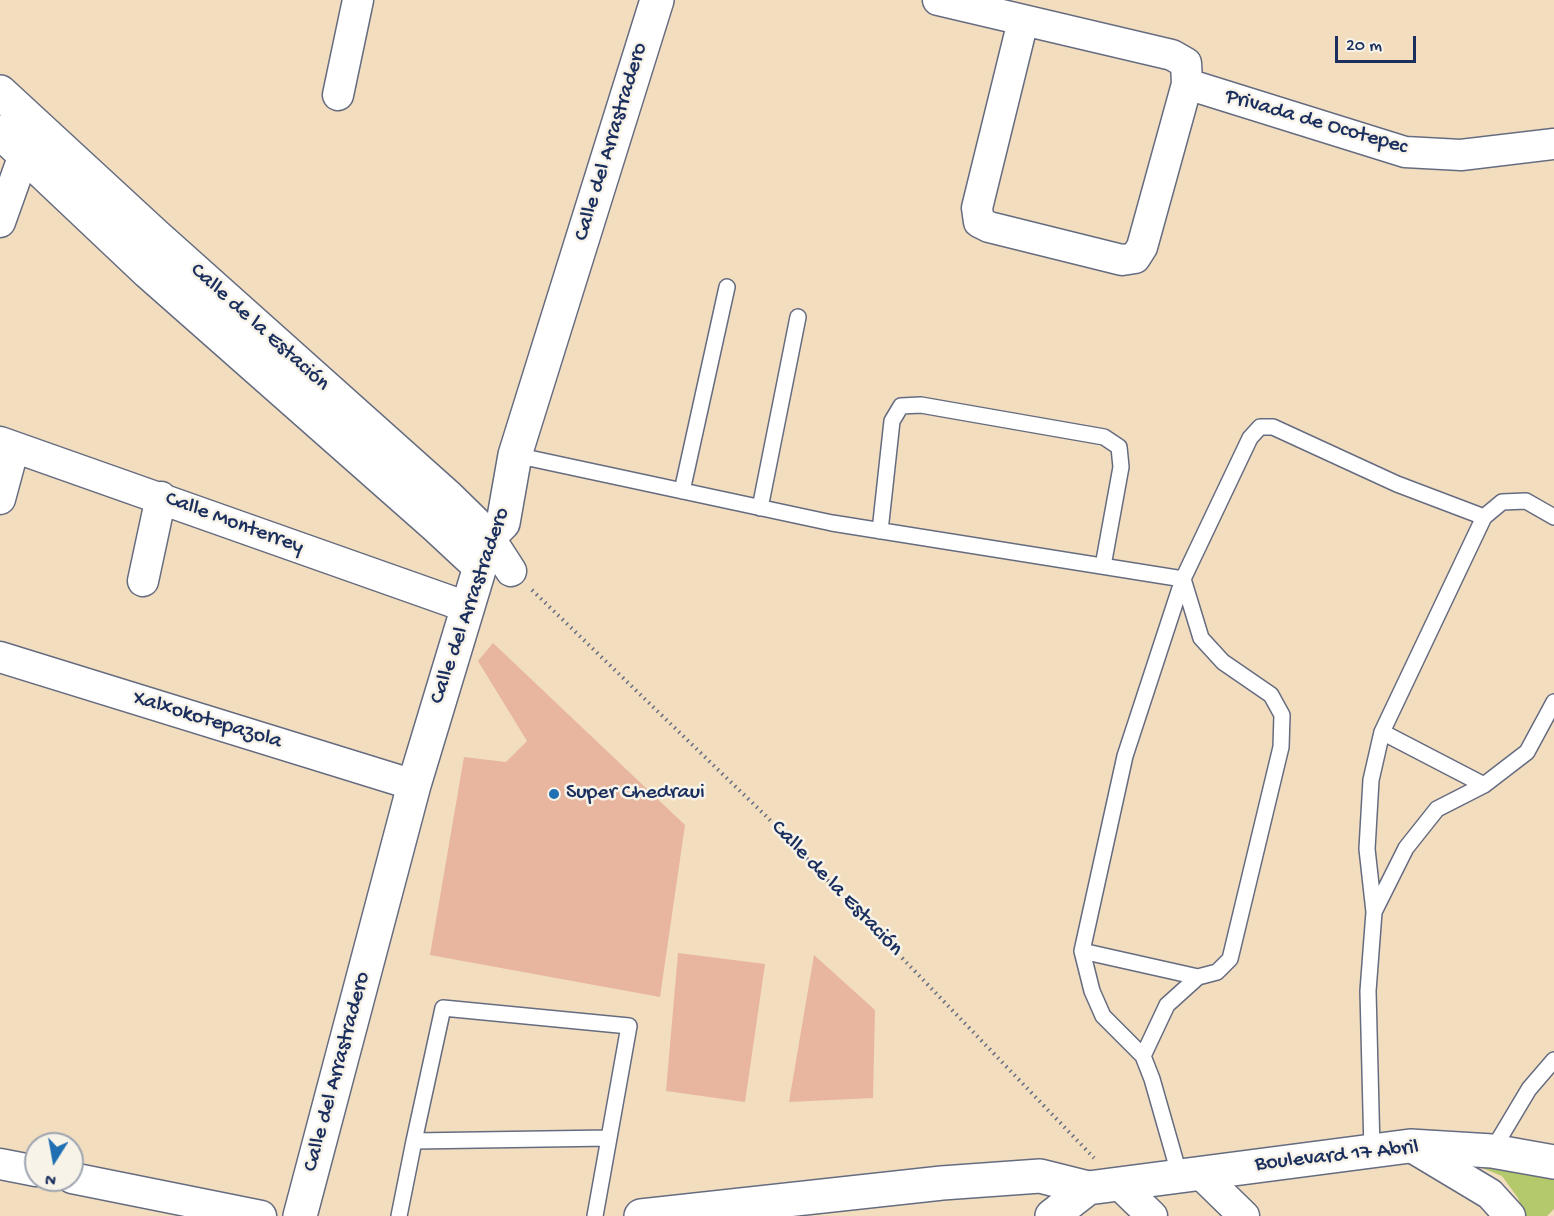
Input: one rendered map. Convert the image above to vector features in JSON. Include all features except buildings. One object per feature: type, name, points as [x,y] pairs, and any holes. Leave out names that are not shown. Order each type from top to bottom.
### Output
[{"type":"street","points":[[338,95],[358,0]]},
{"type":"street","name":"Calle del Arrastradero","points":[[300,1216],[414,785],[467,606],[493,558],[503,523],[515,455],[657,0]]},
{"type":"street","points":[[938,0],[1172,55],[1186,63],[1187,84],[1142,247],[1135,258],[1122,260],[989,228],[979,222],[977,208],[1023,21]]},
{"type":"street","name":"Privada de Ocotepec","points":[[1187,84],[1405,152],[1461,155],[1554,144]]},
{"type":"street","name":"Calle de la Estación","points":[[0,92],[155,235],[447,496],[493,558]]},
{"type":"street","points":[[0,222],[35,122]]},
{"type":"street","name":"Calle de la Estación","points":[[0,132],[148,272],[428,519],[493,558]]},
{"type":"street","points":[[0,499],[7,445]]},
{"type":"street","name":"Calle Monterrey","points":[[7,445],[467,606]]},
{"type":"street","points":[[143,581],[160,497]]},
{"type":"street","name":"Xalxokotepazola","points":[[0,657],[414,785]]},
{"type":"street","points":[[1410,1146],[1490,1194],[1510,1216]]},
{"type":"street","name":"Boulevard 17 Abril","points":[[1104,1186],[1410,1146],[1492,1151],[1554,1162]]},
{"type":"street","points":[[0,1164],[24,1169]]},
{"type":"street","points":[[1190,1175],[1244,1216]]},
{"type":"street","points":[[641,1216],[942,1183],[1040,1176],[1104,1186],[1152,1216]]},
{"type":"street","points":[[84,1180],[261,1216]]},
{"type":"street","points":[[1052,1216],[1104,1186]]},
{"type":"lane","points":[[682,491],[727,286]]},
{"type":"lane","points":[[759,508],[798,317]]},
{"type":"lane","points":[[880,531],[892,421],[902,406],[921,405],[1104,437],[1119,447],[1121,467],[1103,566]]},
{"type":"lane","points":[[1190,1175],[1143,1056],[1103,1016],[1092,991],[1082,951],[1125,756],[1183,579],[1250,438],[1260,427],[1273,427],[1397,484],[1484,517]]},
{"type":"lane","points":[[515,455],[832,524],[1183,579]]},
{"type":"lane","points":[[1372,1151],[1368,991],[1374,912],[1367,849],[1371,780],[1382,732],[1484,517],[1502,502],[1526,501],[1554,517]]},
{"type":"lane","points":[[1143,1056],[1167,1005],[1198,977],[1217,972],[1230,959],[1281,747],[1282,714],[1271,695],[1223,662],[1201,638],[1183,579]]},
{"type":"lane","points":[[1374,912],[1406,848],[1437,809],[1484,785],[1527,752],[1554,702]]},
{"type":"lane","points":[[1382,732],[1484,785]]},
{"type":"lane","points":[[1082,951],[1198,977]]},
{"type":"lane","points":[[399,1216],[443,1008],[629,1026],[595,1216]]},
{"type":"lane","points":[[1492,1151],[1529,1089],[1554,1060]]},
{"type":"lane","points":[[414,1141],[609,1138]]},
{"type":"path","name":"Calle de la Estación","points":[[493,558],[766,816],[1104,1186]]},
{"type":"green space","points":[[1462,1160],[1554,1167],[1554,1209],[1547,1216],[1525,1216],[1518,1198],[1502,1176]]},
{"type":"place","name":"Super Chedraui","points":[[554,794]]}]
